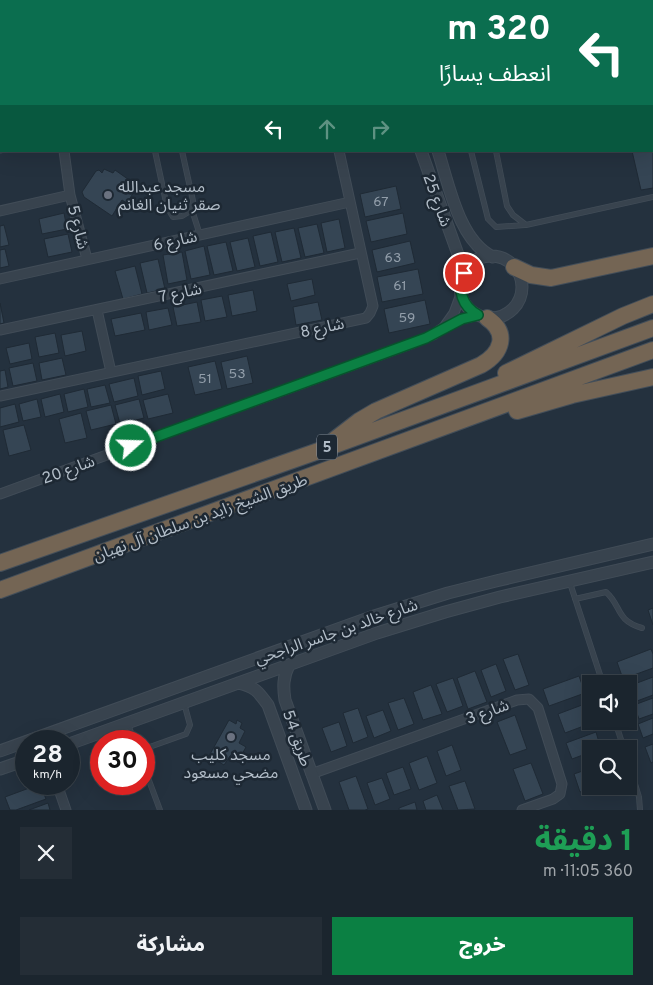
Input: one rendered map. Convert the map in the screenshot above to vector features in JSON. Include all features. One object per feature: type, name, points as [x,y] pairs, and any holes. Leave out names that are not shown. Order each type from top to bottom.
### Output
[{"type":"highway","points":[[514,267],[531,275],[550,278],[653,256]]},
{"type":"highway","points":[[437,408],[532,359],[653,304]]},
{"type":"highway","points":[[324,449],[368,415],[493,358],[499,349],[500,341],[496,326],[483,316]]},
{"type":"highway","name":"طريق الشيخ زايد بن سلطان آل نهيان","points":[[0,563],[324,449],[653,328]]},
{"type":"highway","name":"طريق الشيخ زايد بن سلطان آل نهيان","points":[[2,589],[653,350]]},
{"type":"highway","points":[[444,428],[653,377]]},
{"type":"street","name":"شارع 5","points":[[64,152],[70,194],[87,259]]},
{"type":"street","name":"شارع 8","points":[[0,396],[366,318],[373,306],[360,253],[341,152]]},
{"type":"street","name":"شارع 25","points":[[421,152],[462,268],[462,278]]},
{"type":"street","name":"شارع 25","points":[[438,152],[466,232],[478,247],[494,257]]},
{"type":"street","name":"شارع 5","points":[[0,211],[70,194]]},
{"type":"street","name":"شارع 6","points":[[0,278],[350,202]]},
{"type":"street","name":"شارع 7","points":[[0,330],[360,253]]},
{"type":"street","points":[[444,328],[454,313],[461,294],[462,278],[467,269],[475,262],[494,257],[506,260],[514,267],[521,281],[522,292],[518,302],[508,313],[498,317],[483,316],[468,308],[461,294]]},
{"type":"street","points":[[97,310],[111,372]]},
{"type":"street","name":"شارع 20","points":[[0,494],[426,338],[462,319],[483,316]]},
{"type":"street","name":"شارع خالد بن جاسر الراجحي","points":[[0,751],[362,621],[448,593],[653,544]]},
{"type":"street","name":"شارع خالد بن جاسر الراجحي","points":[[109,730],[377,633],[445,612],[500,596],[653,562]]},
{"type":"street","points":[[496,581],[494,591],[500,596]]},
{"type":"street","points":[[445,612],[455,603],[453,595],[448,593]]},
{"type":"street","name":"طريق 54","points":[[289,665],[284,674],[285,700],[325,810]]},
{"type":"street","name":"طريق 54","points":[[238,683],[250,686],[258,691],[268,705],[306,810]]},
{"type":"street","name":"شارع 3","points":[[311,774],[518,700],[528,699],[538,708],[562,784],[560,794],[553,799],[522,810]]},
{"type":"street","points":[[272,716],[277,709],[286,708],[289,711]]},
{"type":"street","points":[[98,716],[97,727],[101,730]]},
{"type":"street","points":[[76,724],[82,729],[82,740]]},
{"type":"street","name":"شارع خالد بن جاسر الراجحي","points":[[82,740],[90,737]]},
{"type":"street","points":[[0,770],[15,764]]},
{"type":"street","points":[[60,795],[66,810]]},
{"type":"lane","points":[[156,152],[168,207],[172,217],[182,216],[192,210]]},
{"type":"lane","points":[[182,152],[194,201],[192,210],[200,235]]},
{"type":"lane","points":[[472,152],[488,219],[496,227],[526,224],[653,197]]},
{"type":"lane","points":[[496,152],[507,206],[512,215],[526,224]]},
{"type":"lane","points":[[570,581],[600,675]]},
{"type":"lane","points":[[576,599],[606,592],[624,619],[642,628]]},
{"type":"lane","points":[[155,745],[186,734],[190,725],[184,703]]},
{"type":"lane","points":[[128,723],[130,730]]},
{"type":"lane","points":[[637,790],[640,810]]},
{"type":"lane","points":[[154,795],[160,810]]},
{"type":"building","points":[[632,152],[653,152],[653,188],[641,190]]},
{"type":"building","name":"مسجد عبدالله صقر ثنيان الغانم","points":[[104,169],[113,173],[115,170],[137,187],[127,203],[122,200],[112,216],[84,197],[82,192],[96,171],[99,170],[102,173]]},
{"type":"building","points":[[396,186],[401,209],[365,217],[360,194]]},
{"type":"building","points":[[64,213],[67,229],[42,234],[39,219]]},
{"type":"building","points":[[403,213],[407,234],[371,242],[366,221]]},
{"type":"building","points":[[339,219],[345,248],[327,252],[321,223]]},
{"type":"building","points":[[317,224],[324,253],[305,257],[298,228]]},
{"type":"building","points":[[4,225],[9,245],[0,247],[0,226]]},
{"type":"building","points":[[294,228],[301,258],[282,262],[275,232]]},
{"type":"building","points":[[271,232],[278,262],[260,266],[253,236]]},
{"type":"building","points":[[68,234],[72,252],[48,257],[44,239]]},
{"type":"building","points":[[248,238],[255,267],[237,271],[230,242]]},
{"type":"building","points":[[410,241],[415,263],[377,272],[372,250]]},
{"type":"building","points":[[226,242],[233,271],[214,275],[207,246]]},
{"type":"building","points":[[204,246],[210,275],[191,279],[185,251]]},
{"type":"building","points":[[5,249],[9,266],[0,268],[0,250]]},
{"type":"building","points":[[182,252],[187,280],[168,284],[163,255]]},
{"type":"building","points":[[158,259],[165,289],[147,293],[140,263]]},
{"type":"building","points":[[135,266],[142,294],[123,299],[115,271]]},
{"type":"building","points":[[418,269],[423,294],[382,302],[377,277]]},
{"type":"building","points":[[312,279],[315,295],[291,301],[287,284]]},
{"type":"building","points":[[253,290],[257,311],[232,316],[228,295]]},
{"type":"building","points":[[222,296],[227,317],[205,321],[201,300]]},
{"type":"building","points":[[425,300],[430,324],[389,333],[384,309]]},
{"type":"building","points":[[197,302],[201,322],[177,326],[173,307]]},
{"type":"building","points":[[318,302],[322,320],[296,325],[293,307]]},
{"type":"building","points":[[0,303],[4,323],[0,324]]},
{"type":"building","points":[[168,308],[172,325],[149,330],[146,312]]},
{"type":"building","points":[[141,313],[145,330],[115,336],[111,319]]},
{"type":"building","points":[[82,331],[86,351],[65,356],[61,335]]},
{"type":"building","points":[[55,333],[59,353],[39,357],[35,337]]},
{"type":"building","points":[[29,343],[32,359],[10,364],[6,348]]},
{"type":"building","points":[[247,356],[253,383],[227,389],[221,362]]},
{"type":"building","points":[[62,358],[66,375],[42,380],[39,363]]},
{"type":"building","points":[[215,361],[222,389],[195,395],[188,367]]},
{"type":"building","points":[[33,363],[37,381],[13,386],[9,368]]},
{"type":"building","points":[[5,370],[8,387],[0,389],[0,371]]},
{"type":"building","points":[[161,371],[165,389],[142,395],[138,376]]},
{"type":"building","points":[[134,378],[138,396],[114,402],[109,384]]},
{"type":"building","points":[[105,385],[110,403],[91,407],[87,389]]},
{"type":"building","points":[[84,389],[88,407],[68,412],[64,394]]},
{"type":"building","points":[[60,394],[64,412],[45,417],[41,399]]},
{"type":"building","points":[[168,394],[173,413],[148,419],[143,400]]},
{"type":"building","points":[[37,399],[41,417],[23,421],[19,404]]},
{"type":"building","points":[[139,399],[144,418],[120,424],[115,405]]},
{"type":"building","points":[[15,404],[19,422],[0,427],[0,408]]},
{"type":"building","points":[[111,405],[116,424],[91,430],[86,411]]},
{"type":"building","points":[[81,413],[87,438],[65,443],[59,419]]},
{"type":"building","points":[[24,425],[31,450],[9,456],[3,430]]},
{"type":"building","points":[[653,608],[653,625],[648,610]]},
{"type":"building","points":[[651,649],[653,654],[653,668],[634,675],[622,675],[617,662]]},
{"type":"building","points":[[518,654],[529,685],[515,690],[503,659]]},
{"type":"building","points":[[496,664],[506,691],[491,697],[481,670]]},
{"type":"building","points":[[475,671],[487,702],[468,709],[457,678]]},
{"type":"building","points":[[579,676],[582,684],[582,694],[549,706],[543,689]]},
{"type":"building","points":[[653,677],[653,695],[637,701],[637,683]]},
{"type":"building","points":[[453,678],[463,706],[447,712],[436,684]]},
{"type":"building","points":[[431,685],[442,714],[423,720],[413,692]]},
{"type":"building","points":[[404,698],[414,724],[398,730],[388,703]]},
{"type":"building","points":[[653,698],[653,714],[639,719],[637,704]]},
{"type":"building","points":[[582,705],[582,727],[565,733],[558,714]]},
{"type":"building","points":[[358,708],[368,737],[353,743],[343,713]]},
{"type":"building","points":[[383,710],[391,731],[374,738],[366,716]]},
{"type":"building","points":[[515,715],[527,749],[510,755],[497,722]]},
{"type":"building","points":[[653,718],[653,734],[643,738],[638,724]]},
{"type":"building","name":"مسجد كليب مضحي مسعود","points":[[229,720],[236,724],[237,720],[242,723],[240,728],[245,731],[239,743],[246,747],[241,756],[233,752],[224,765],[209,756]]},
{"type":"building","points":[[339,722],[347,746],[331,752],[322,728]]},
{"type":"building","points":[[596,732],[598,740],[582,740],[582,755],[572,759],[566,743]]},
{"type":"building","points":[[653,744],[653,762],[651,763],[645,747]]},
{"type":"building","points":[[452,745],[461,770],[446,776],[437,751]]},
{"type":"building","points":[[427,756],[437,783],[419,790],[409,763]]},
{"type":"building","points":[[531,763],[543,794],[525,801],[513,769]]},
{"type":"building","points":[[403,767],[411,789],[394,795],[386,773]]},
{"type":"building","points":[[582,771],[582,791],[580,792],[574,774]]},
{"type":"building","points":[[356,776],[368,809],[365,810],[349,810],[339,782]]},
{"type":"building","points":[[382,778],[390,799],[375,805],[367,783]]},
{"type":"building","points":[[465,781],[475,809],[458,810],[449,786]]},
{"type":"building","points":[[15,793],[15,795],[44,795],[46,799],[16,810],[10,810],[5,797]]},
{"type":"building","points":[[437,795],[443,810],[426,810],[423,801]]},
{"type":"building","points":[[415,802],[417,810],[399,810],[399,808]]},
{"type":"building","points":[[48,803],[50,810],[29,810]]},
{"type":"place","name":"مسجد عبدالله صقر ثنيان الغانم","points":[[108,195]]},
{"type":"place","name":"مسجد كليب مضحي مسعود","points":[[231,737]]},
{"type":"route","points":[[131,446],[426,338],[462,319],[478,315],[468,308],[461,294],[460,288],[464,273]]}]
